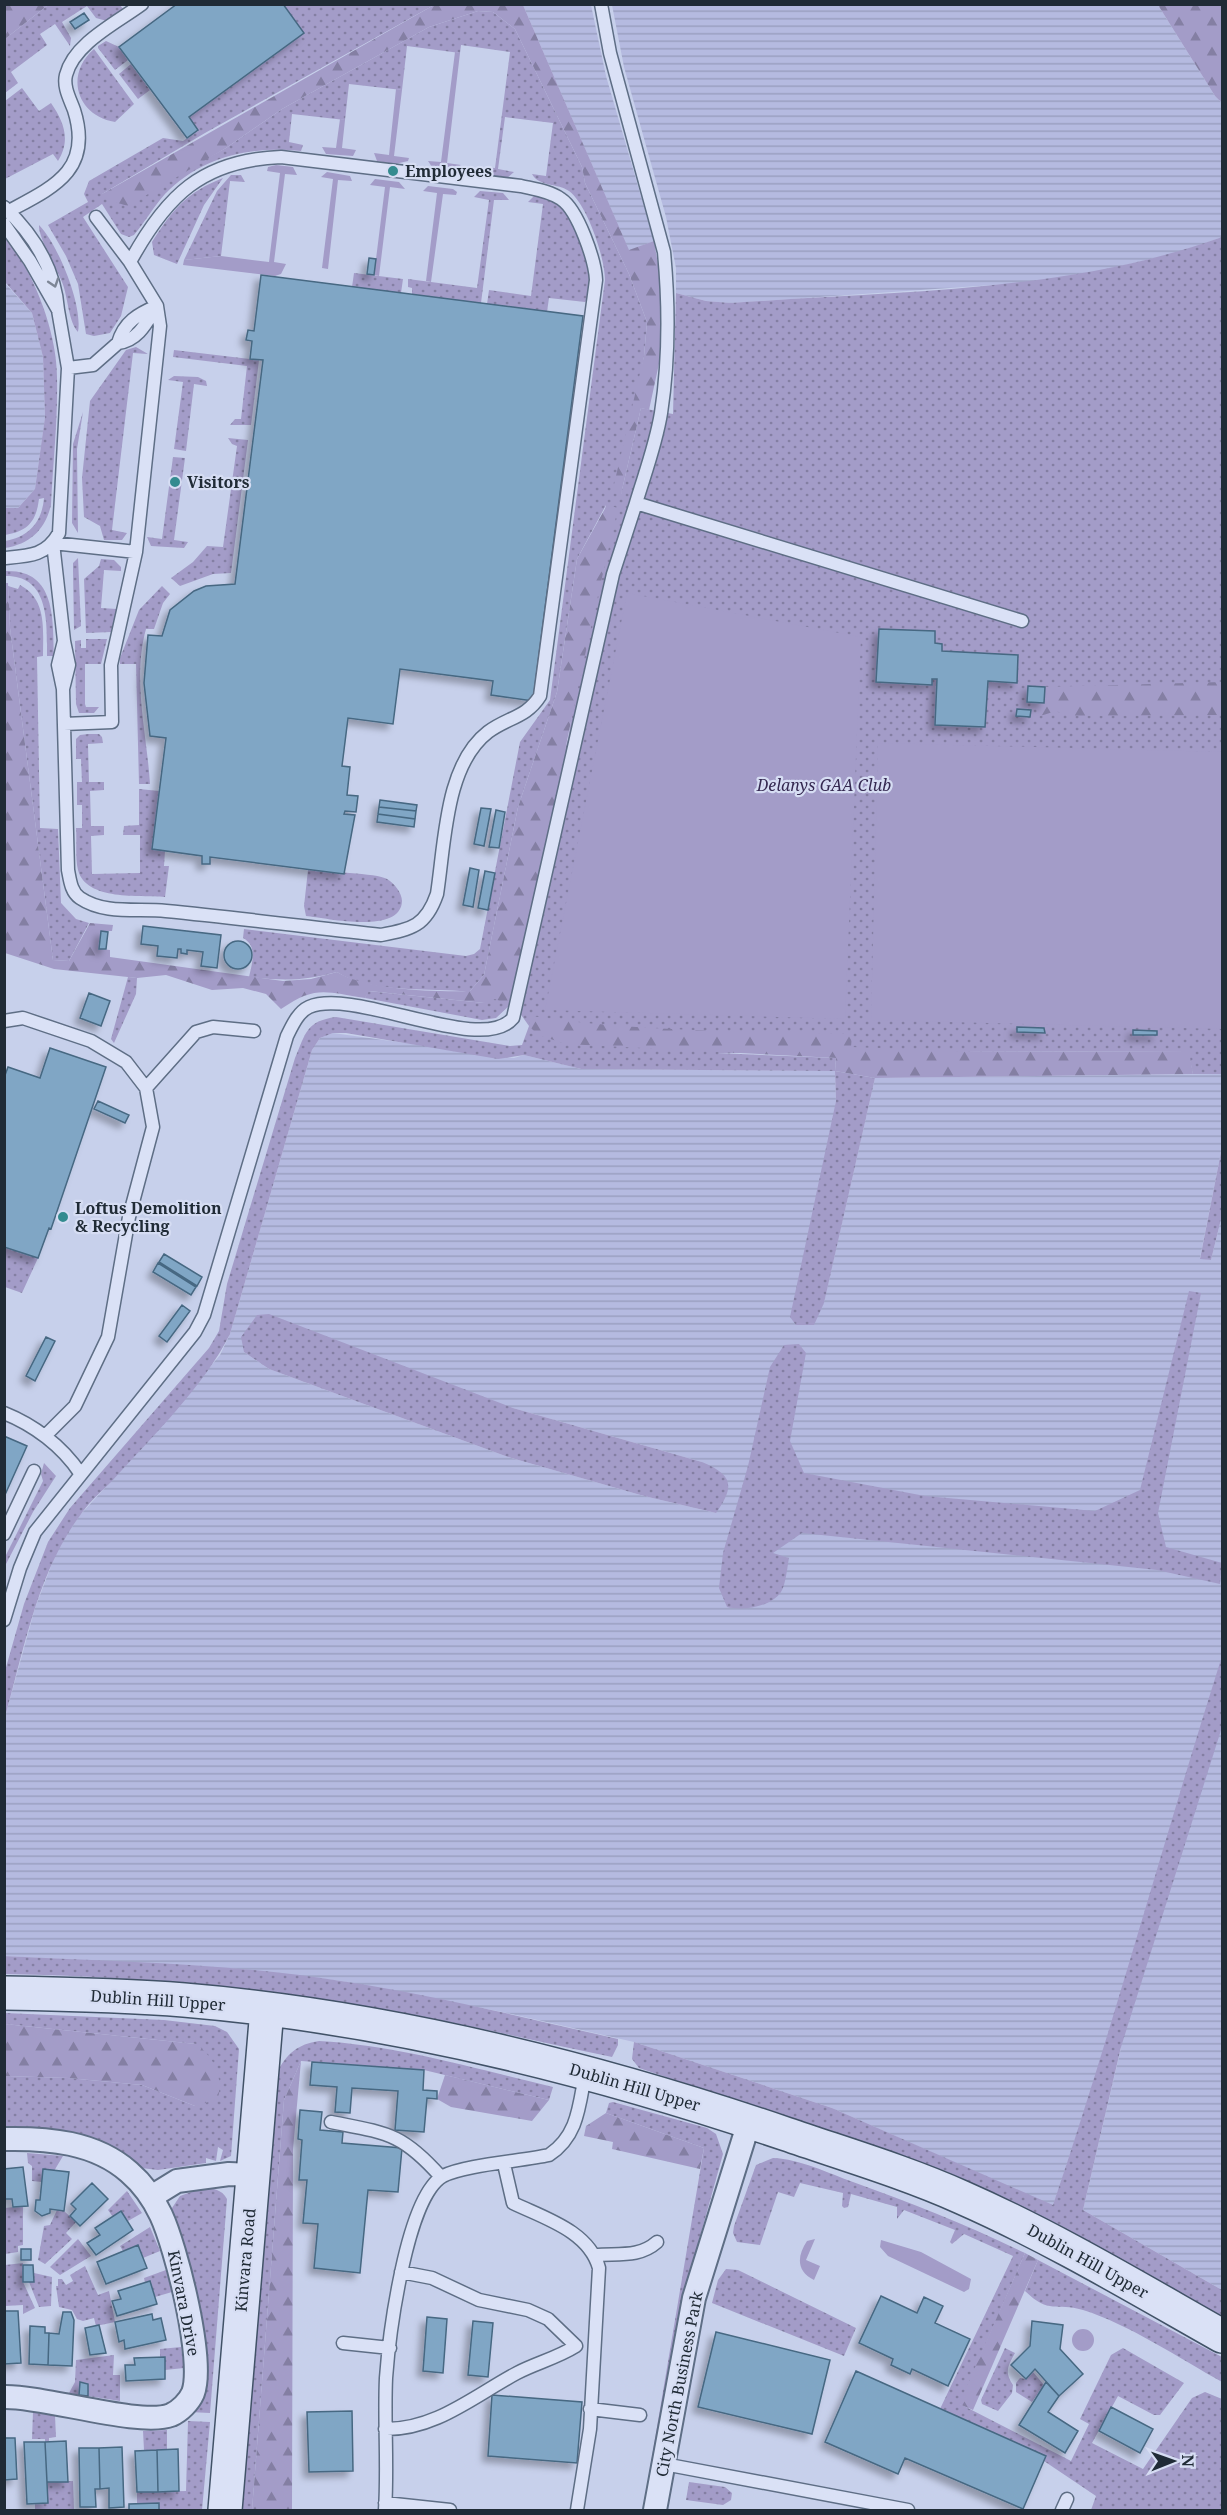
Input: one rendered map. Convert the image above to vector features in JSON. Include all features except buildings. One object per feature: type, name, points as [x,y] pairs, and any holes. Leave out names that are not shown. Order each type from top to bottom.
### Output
[{"type":"street","name":"Dublin Hill Upper","points":[[4,1993],[185,2000],[267,2009],[391,2029],[586,2072],[664,2094],[749,2122],[959,2196],[1036,2232],[1222,2336]]},
{"type":"street","name":"Kinvara Road","points":[[225,2511],[267,2009]]},
{"type":"street","name":"City North Business Park","points":[[655,2511],[694,2298],[749,2122]]},
{"type":"street","name":"Kinvara Drive","points":[[4,2139],[57,2141],[99,2152],[128,2170],[151,2197],[170,2238],[193,2339],[195,2380],[193,2393],[186,2404],[170,2415],[156,2418],[4,2397]]},
{"type":"street","points":[[151,2197],[177,2181],[219,2175],[252,2175]]},
{"type":"lane","points":[[4,558],[38,555],[53,543],[59,533],[68,368],[54,281],[27,231],[7,209],[45,191],[66,176],[75,160],[79,146],[78,128],[67,91],[66,75],[82,48],[142,4]]},
{"type":"lane","points":[[5,1614],[35,1532],[195,1332],[204,1315],[287,1036],[296,1019],[307,1008],[321,1004],[356,1007],[474,1029],[494,1030],[507,1026],[513,1018],[613,574],[636,503],[661,412],[668,314],[664,252],[610,53],[601,4]]},
{"type":"lane","points":[[53,543],[64,641],[58,665],[63,689],[68,870],[71,886],[78,897],[90,904],[116,910],[163,911],[381,935],[405,931],[419,924],[431,911],[437,894],[454,782],[471,750],[488,732],[531,710],[540,696],[597,280],[594,259],[569,206],[551,194],[520,186],[309,158],[257,158],[215,170],[179,192],[142,240],[130,262]]},
{"type":"lane","points":[[64,724],[112,722],[111,665],[136,552],[159,350],[160,326],[157,306],[130,262],[96,217]]},
{"type":"lane","points":[[4,224],[30,261],[58,310]]},
{"type":"lane","points":[[68,368],[93,365],[118,343],[120,333],[138,314],[157,306]]},
{"type":"lane","points":[[636,503],[1022,621]]},
{"type":"lane","points":[[53,543],[136,552]]},
{"type":"lane","points":[[4,1021],[23,1018],[90,1041],[126,1062],[146,1088],[153,1127],[129,1217],[108,1337],[75,1406],[45,1436]]},
{"type":"lane","points":[[146,1088],[196,1032],[213,1027],[254,1031]]},
{"type":"lane","points":[[4,1413],[45,1436],[71,1460],[80,1473]]},
{"type":"lane","points":[[4,1534],[34,1471]]},
{"type":"lane","points":[[450,2511],[385,2507],[385,2429],[390,2348],[401,2272],[413,2227],[428,2190],[441,2177],[456,2170],[549,2155],[562,2147],[575,2123],[586,2072]]},
{"type":"lane","points":[[331,2122],[398,2138],[422,2156],[441,2177]]},
{"type":"lane","points":[[504,2164],[513,2203],[581,2238],[595,2255],[598,2268],[584,2480],[577,2511]]},
{"type":"lane","points":[[595,2255],[637,2254],[657,2242]]},
{"type":"lane","points":[[401,2272],[432,2278],[479,2300],[528,2310],[548,2319],[576,2346],[593,2352]]},
{"type":"lane","points":[[343,2343],[390,2348]]},
{"type":"lane","points":[[385,2429],[406,2429],[435,2420],[520,2372],[557,2358],[576,2346]]},
{"type":"lane","points":[[590,2409],[640,2415]]},
{"type":"lane","points":[[664,2464],[908,2511]]},
{"type":"shaded area","points":[[523,5],[591,5],[606,76],[654,241],[629,251]]},
{"type":"shaded area","points":[[612,5],[1158,5],[1215,96],[1222,103],[1222,237],[1181,252],[1091,273],[1038,282],[731,303],[706,301],[676,293],[676,268],[666,217],[624,67]]},
{"type":"shaded area","points":[[4,282],[32,313],[43,357],[45,417],[35,489],[18,508],[5,508]]},
{"type":"shaded area","points":[[333,1033],[514,1058],[524,1055],[581,1069],[835,1071],[836,1101],[813,1325],[824,1302],[875,1078],[1222,1074],[1222,1147],[1200,1258],[1211,1260],[1222,1215],[1222,2290],[1083,2210],[1121,2048],[1106,2045],[1053,2206],[832,2108],[634,2042],[502,2012],[341,1981],[238,1969],[5,1956],[5,1717],[35,1608],[58,1548],[80,1515],[150,1439],[220,1355],[230,1334],[312,1050],[320,1038]],"holes":[[[244,1352],[513,1408],[702,1462],[716,1513],[644,1496],[508,1457],[269,1369]]]},
{"type":"green space","points":[[5,4],[48,4],[48,5],[5,39]]},
{"type":"green space","points":[[48,5],[120,5],[123,9],[107,21],[96,18],[87,6],[62,22],[71,38],[70,46],[55,24],[40,34],[47,45],[11,72],[18,83],[5,93],[5,39]]},
{"type":"green space","name":"Delanys GAA Club","points":[[283,5],[434,5],[205,133],[102,194],[177,175],[226,148],[282,109],[429,27],[478,11],[493,12],[515,29],[582,167],[585,183],[629,274],[647,322],[644,356],[621,494],[641,408],[673,414],[676,293],[706,301],[731,303],[980,286],[1103,269],[1163,255],[1222,237],[1222,1074],[1193,1074],[1188,1051],[717,1053],[836,1058],[835,1071],[581,1069],[524,1055],[498,1059],[346,1033],[333,1033],[320,1038],[312,1050],[230,1334],[192,1392],[86,1507],[65,1539],[52,1563],[33,1613],[5,1717],[5,1671],[24,1604],[48,1542],[70,1508],[209,1348],[219,1331],[227,1284],[295,1058],[308,1030],[318,1022],[336,1017],[510,1046],[522,1045],[529,1026],[517,1009],[510,1005],[496,1018],[482,1020],[365,998],[368,991],[484,1003],[568,739],[606,505],[577,559],[557,692],[518,807],[484,975],[470,991],[380,986],[350,979],[337,972],[293,979],[249,977],[252,950],[248,941],[243,938],[244,929],[466,956],[480,949],[520,742],[550,700],[605,280],[594,232],[576,198],[565,189],[539,181],[532,174],[546,176],[553,123],[505,117],[498,169],[514,172],[507,178],[482,174],[479,167],[495,168],[510,52],[461,45],[460,53],[407,46],[402,90],[349,84],[345,120],[292,114],[289,142],[303,145],[301,151],[245,152],[211,162],[179,181],[165,194],[134,235],[129,237],[121,234],[102,204],[83,217],[128,287],[121,316],[110,333],[94,336],[86,334],[78,284],[66,256],[48,225],[88,202],[84,194],[89,181],[163,138],[183,141],[198,131],[189,117],[303,34]]},
{"type":"green space","points":[[434,5],[523,5],[629,250],[654,241],[663,294],[663,345],[649,410],[641,408],[621,494],[612,493],[644,356],[647,322],[629,274],[585,183],[582,167],[515,29],[493,12],[478,11],[429,27],[282,109],[226,148],[128,206],[111,201],[102,194]]},
{"type":"green space","points":[[1158,5],[1222,5],[1222,103],[1215,96]]},
{"type":"green space","points":[[106,41],[119,47],[128,60],[115,70],[98,48]]},
{"type":"green space","points":[[94,49],[134,104],[115,122],[91,112],[79,93],[77,82],[79,71],[85,59]]},
{"type":"green space","points":[[455,52],[460,53],[447,163],[461,165],[454,170],[432,167],[428,161],[441,162]]},
{"type":"green space","points":[[131,64],[150,90],[138,99],[119,74]]},
{"type":"green space","points":[[22,88],[39,111],[51,103],[62,124],[64,146],[58,161],[53,154],[5,179],[5,101]]},
{"type":"green space","points":[[396,89],[402,90],[394,156],[409,158],[408,161],[395,164],[377,161],[374,153],[389,155]]},
{"type":"green space","points":[[340,119],[345,120],[342,148],[356,150],[353,156],[326,154],[322,147],[336,148]]},
{"type":"green space","points":[[276,165],[293,167],[297,175],[285,174],[274,262],[286,264],[281,274],[275,276],[183,265],[184,260],[221,256],[269,262],[280,173],[267,171],[268,167]]},
{"type":"green space","points":[[327,172],[350,176],[352,181],[338,180],[328,269],[322,268],[333,179],[321,177]]},
{"type":"green space","points":[[231,175],[241,175],[245,182],[230,181],[221,256],[184,260],[217,191]]},
{"type":"green space","points":[[223,178],[204,205],[177,264],[154,255],[152,242],[166,220],[181,203],[210,183]]},
{"type":"green space","points":[[375,179],[399,182],[405,189],[390,187],[379,276],[374,275],[385,187],[370,185]]},
{"type":"green space","points":[[428,186],[453,189],[457,192],[456,195],[443,194],[431,282],[426,281],[437,193],[423,191]]},
{"type":"green space","points":[[480,191],[503,193],[509,200],[494,200],[481,303],[412,294],[412,288],[408,287],[408,279],[477,288],[489,200],[474,197]]},
{"type":"green space","points":[[535,195],[544,196],[565,206],[588,259],[592,275],[589,299],[585,302],[549,298],[547,312],[487,304],[489,290],[531,296],[543,204],[528,202]]},
{"type":"green space","points":[[39,225],[54,246],[68,276],[77,307],[78,332],[72,322],[62,282],[45,245]]},
{"type":"green space","points":[[5,238],[25,267],[42,303],[53,341],[57,393],[51,505],[48,514],[40,529],[29,539],[5,548],[5,541],[21,536],[33,527],[43,507],[44,498],[39,499],[36,514],[30,524],[20,531],[5,535],[5,508],[18,508],[35,489],[45,417],[43,357],[32,313],[5,282]]},
{"type":"green space","points":[[354,273],[403,279],[401,293],[352,287]]},
{"type":"green space","points":[[136,347],[148,354],[133,353],[112,530],[127,533],[122,540],[104,540],[100,526],[84,517],[82,478],[90,401],[126,350]]},
{"type":"green space","points":[[174,350],[259,360],[251,425],[230,425],[235,419],[241,419],[247,366],[173,357]]},
{"type":"green space","points":[[174,376],[198,377],[206,381],[207,386],[194,384],[186,451],[174,449],[183,382],[168,380]]},
{"type":"green space","points":[[83,412],[77,449],[78,533],[72,523],[73,444]]},
{"type":"green space","points":[[228,438],[248,440],[231,573],[213,574],[180,586],[171,578],[193,562],[207,546],[223,547],[237,446],[232,444]]},
{"type":"green space","points":[[173,457],[185,458],[174,540],[188,542],[184,548],[151,546],[147,537],[162,539]]},
{"type":"green space","points":[[607,505],[618,508],[578,689],[516,992],[509,1005],[495,999],[484,1003],[369,991],[365,998],[321,992],[312,993],[281,1009],[266,994],[243,988],[212,990],[166,975],[137,978],[54,969],[5,953],[4,583],[8,583],[10,628],[53,960],[69,961],[90,923],[113,925],[112,931],[101,931],[100,949],[110,950],[110,957],[283,981],[311,979],[337,972],[365,983],[401,989],[470,991],[484,975],[518,807],[557,692],[577,559]]},
{"type":"green space","points":[[78,558],[81,626],[74,630],[73,563]]},
{"type":"green space","points":[[101,559],[114,560],[121,567],[121,571],[104,570],[101,608],[117,609],[111,632],[86,633],[84,579],[99,566]]},
{"type":"green space","points":[[5,571],[22,573],[34,578],[43,587],[52,612],[54,656],[47,656],[46,616],[38,592],[31,584],[20,578],[5,576]]},
{"type":"green space","points":[[20,585],[35,598],[43,625],[43,656],[37,657],[40,828],[58,829],[61,903],[76,919],[89,923],[69,961],[53,960],[10,628],[8,586],[18,589]]},
{"type":"green space","points":[[162,586],[170,594],[163,603],[154,629],[146,629],[142,648],[140,687],[150,784],[139,784],[136,664],[120,664],[120,658],[139,610]]},
{"type":"green space","name":"Delanys GAA Club","points":[[627,593],[861,637],[845,1019],[545,1010]]},
{"type":"green space","points":[[86,639],[107,639],[101,664],[85,664],[85,704],[86,707],[99,707],[94,713],[79,713],[76,704],[75,641],[81,640],[81,648],[86,648]]},
{"type":"green space","points":[[1222,682],[1222,715],[1069,716],[1056,711],[1037,717],[1037,702],[1044,703],[1045,687]]},
{"type":"green space","points":[[99,734],[103,743],[88,744],[89,782],[104,782],[104,790],[90,791],[91,826],[104,826],[104,835],[91,836],[92,874],[140,873],[140,835],[123,835],[124,826],[139,825],[139,789],[159,791],[152,849],[165,851],[164,866],[169,866],[165,897],[129,896],[102,892],[83,880],[78,870],[76,828],[82,828],[82,805],[77,805],[77,782],[82,782],[81,759],[76,759],[76,739],[80,735]]},
{"type":"green space","points":[[878,743],[1222,752],[1222,1029],[871,1020]]},
{"type":"green space","points":[[308,870],[381,877],[395,886],[402,901],[398,911],[389,918],[376,921],[345,921],[306,916],[304,906]]},
{"type":"green space","points":[[128,977],[137,978],[136,994],[114,1043],[111,1039]]},
{"type":"green space","points":[[531,1016],[651,1028],[852,1034],[851,1047],[975,1052],[1189,1051],[1193,1074],[875,1078],[835,1071],[836,1058],[566,1044],[538,1035],[529,1026]]},
{"type":"green space","points":[[835,1071],[875,1078],[824,1303],[814,1325],[796,1325],[790,1317],[836,1101]]},
{"type":"green space","points":[[1222,1147],[1222,1215],[1211,1260],[1200,1259]]},
{"type":"green space","points":[[4,1247],[38,1258],[22,1293],[5,1287]]},
{"type":"green space","points":[[1189,1291],[1201,1293],[1158,1513],[1166,1547],[1222,1563],[1220,1584],[1157,1570],[802,1533],[773,1553],[789,1558],[784,1585],[776,1597],[756,1607],[727,1607],[719,1588],[723,1553],[748,1466],[770,1367],[784,1345],[799,1344],[806,1353],[790,1441],[804,1473],[925,1496],[1095,1511],[1140,1490]]},
{"type":"green space","points":[[269,1314],[513,1408],[702,1462],[725,1477],[728,1482],[726,1495],[716,1513],[644,1496],[508,1457],[269,1369],[244,1352],[241,1337],[257,1315]]},
{"type":"green space","points":[[44,1463],[56,1476],[33,1512],[5,1566],[5,1557],[43,1481],[41,1474]]},
{"type":"green space","points":[[1222,1656],[1222,1727],[1121,2047],[1083,2210],[1222,2290],[1222,2317],[1146,2273],[902,2156],[639,2068],[632,2059],[634,2042],[832,2108],[1053,2205],[1097,2069]]},
{"type":"green space","points":[[4,1956],[257,1970],[341,1981],[445,2000],[549,2023],[618,2039],[618,2045],[612,2057],[409,2014],[287,1995],[146,1980],[5,1974]]},
{"type":"green space","points":[[5,2013],[164,2020],[215,2026],[227,2032],[239,2049],[231,2156],[220,2161],[223,2150],[218,2147],[216,2161],[206,2158],[206,2163],[158,2170],[141,2168],[129,2158],[85,2137],[5,2131],[5,2076],[68,2078],[142,2085],[195,2106],[196,2044],[5,2024]]},
{"type":"green space","points":[[5,2024],[196,2044],[213,2061],[216,2068],[219,2083],[218,2099],[195,2106],[142,2085],[68,2078],[5,2076]]},
{"type":"green space","points":[[319,2041],[377,2047],[553,2087],[549,2100],[424,2070],[301,2061],[284,2100],[252,2510],[237,2510],[277,2073],[284,2060],[299,2047]]},
{"type":"green space","points":[[301,2061],[293,2149],[292,2510],[252,2510],[284,2100]]},
{"type":"green space","points":[[445,2075],[549,2100],[532,2121],[451,2107],[437,2099]]},
{"type":"green space","points":[[613,2102],[707,2128],[716,2134],[723,2154],[684,2294],[647,2510],[643,2510],[704,2148],[606,2113],[609,2103]]},
{"type":"green space","points":[[606,2113],[704,2148],[700,2169],[612,2149],[613,2142],[584,2136],[586,2126]]},
{"type":"green space","points":[[27,2153],[63,2156],[54,2171],[42,2182],[32,2181],[32,2166],[28,2163]]},
{"type":"green space","points":[[773,2158],[804,2164],[897,2198],[1025,2253],[960,2404],[1071,2461],[1089,2424],[1080,2419],[1111,2355],[1123,2348],[1184,2383],[1160,2415],[1154,2415],[1118,2396],[1092,2443],[1143,2469],[1192,2398],[1205,2392],[1222,2399],[1222,2510],[1091,2510],[1096,2496],[1044,2461],[1046,2456],[940,2409],[1013,2256],[964,2234],[952,2244],[950,2242],[955,2230],[904,2210],[897,2219],[897,2207],[851,2194],[848,2207],[844,2208],[842,2206],[843,2193],[800,2183],[794,2197],[778,2192],[760,2245],[737,2242],[733,2233],[734,2226],[756,2165]]},
{"type":"green space","points":[[202,2188],[220,2191],[227,2199],[210,2413],[189,2412],[172,2208],[180,2196]]},
{"type":"green space","points":[[127,2191],[142,2213],[128,2221],[121,2212],[113,2217],[108,2210]]},
{"type":"green space","points":[[23,2206],[23,2245],[18,2246],[18,2252],[5,2254],[5,2208]]},
{"type":"green space","points":[[57,2210],[64,2211],[76,2222],[66,2233],[72,2239],[45,2264],[38,2260],[44,2226],[50,2225]]},
{"type":"green space","points":[[150,2227],[160,2251],[143,2258],[138,2245],[123,2251],[120,2246]]},
{"type":"green space","points":[[78,2239],[91,2256],[60,2275],[50,2267]]},
{"type":"green space","points":[[815,2239],[806,2260],[820,2266],[814,2280],[801,2268],[800,2258],[807,2241]]},
{"type":"green space","points":[[881,2240],[921,2252],[971,2279],[969,2289],[964,2292],[888,2256],[880,2247]]},
{"type":"green space","points":[[1025,2253],[1038,2260],[973,2410],[959,2404]]},
{"type":"green space","points":[[1038,2260],[1222,2357],[1222,2382],[1154,2343],[1100,2316],[1083,2310],[1041,2303],[1025,2291]]},
{"type":"green space","points":[[23,2263],[23,2282],[35,2308],[23,2314],[23,2305],[5,2306],[5,2265]]},
{"type":"green space","points":[[85,2266],[98,2295],[109,2291],[115,2322],[96,2326],[94,2318],[83,2321],[77,2319],[72,2310],[59,2307],[56,2286],[58,2286],[58,2279],[62,2279],[66,2285],[73,2281],[70,2275]]},
{"type":"green space","points":[[726,2269],[738,2270],[856,2328],[844,2356],[712,2303],[718,2280]]},
{"type":"green space","points":[[166,2270],[172,2292],[155,2297],[150,2282],[145,2283],[144,2278]]},
{"type":"green space","points":[[34,2273],[52,2277],[51,2306],[39,2307],[29,2282],[34,2282]]},
{"type":"green space","points":[[1083,2329],[1091,2332],[1094,2340],[1091,2348],[1083,2351],[1075,2348],[1072,2340],[1075,2332]]},
{"type":"green space","points":[[181,2347],[184,2368],[165,2370],[165,2357],[160,2357],[160,2349]]},
{"type":"green space","points":[[1005,2348],[1015,2353],[1008,2369],[1013,2385],[1012,2393],[998,2411],[982,2404],[981,2400]]},
{"type":"green space","points":[[114,2355],[113,2375],[120,2375],[120,2401],[88,2396],[88,2384],[80,2383],[79,2395],[69,2393],[75,2382],[76,2360]]},
{"type":"green space","points":[[1033,2372],[1044,2385],[1032,2402],[1016,2392],[1016,2383],[1020,2378],[1026,2379]]},
{"type":"green space","points":[[33,2412],[55,2416],[56,2437],[49,2438],[49,2441],[45,2442],[45,2439],[32,2439]]},
{"type":"green space","points":[[188,2421],[210,2422],[202,2510],[159,2510],[158,2503],[137,2504],[137,2492],[186,2491]]},
{"type":"green space","points":[[167,2430],[167,2450],[144,2450],[143,2431]]},
{"type":"green space","points":[[73,2481],[74,2510],[35,2510],[35,2504],[48,2503],[47,2482]]},
{"type":"green space","points":[[689,2482],[725,2487],[732,2493],[731,2500],[723,2505],[686,2500]]},
{"type":"place","name":"Employees","points":[[393,171]]},
{"type":"place","name":"Visitors","points":[[175,482]]},
{"type":"place","name":"Loftus Demolition & Recycling","points":[[63,1217]]}]
